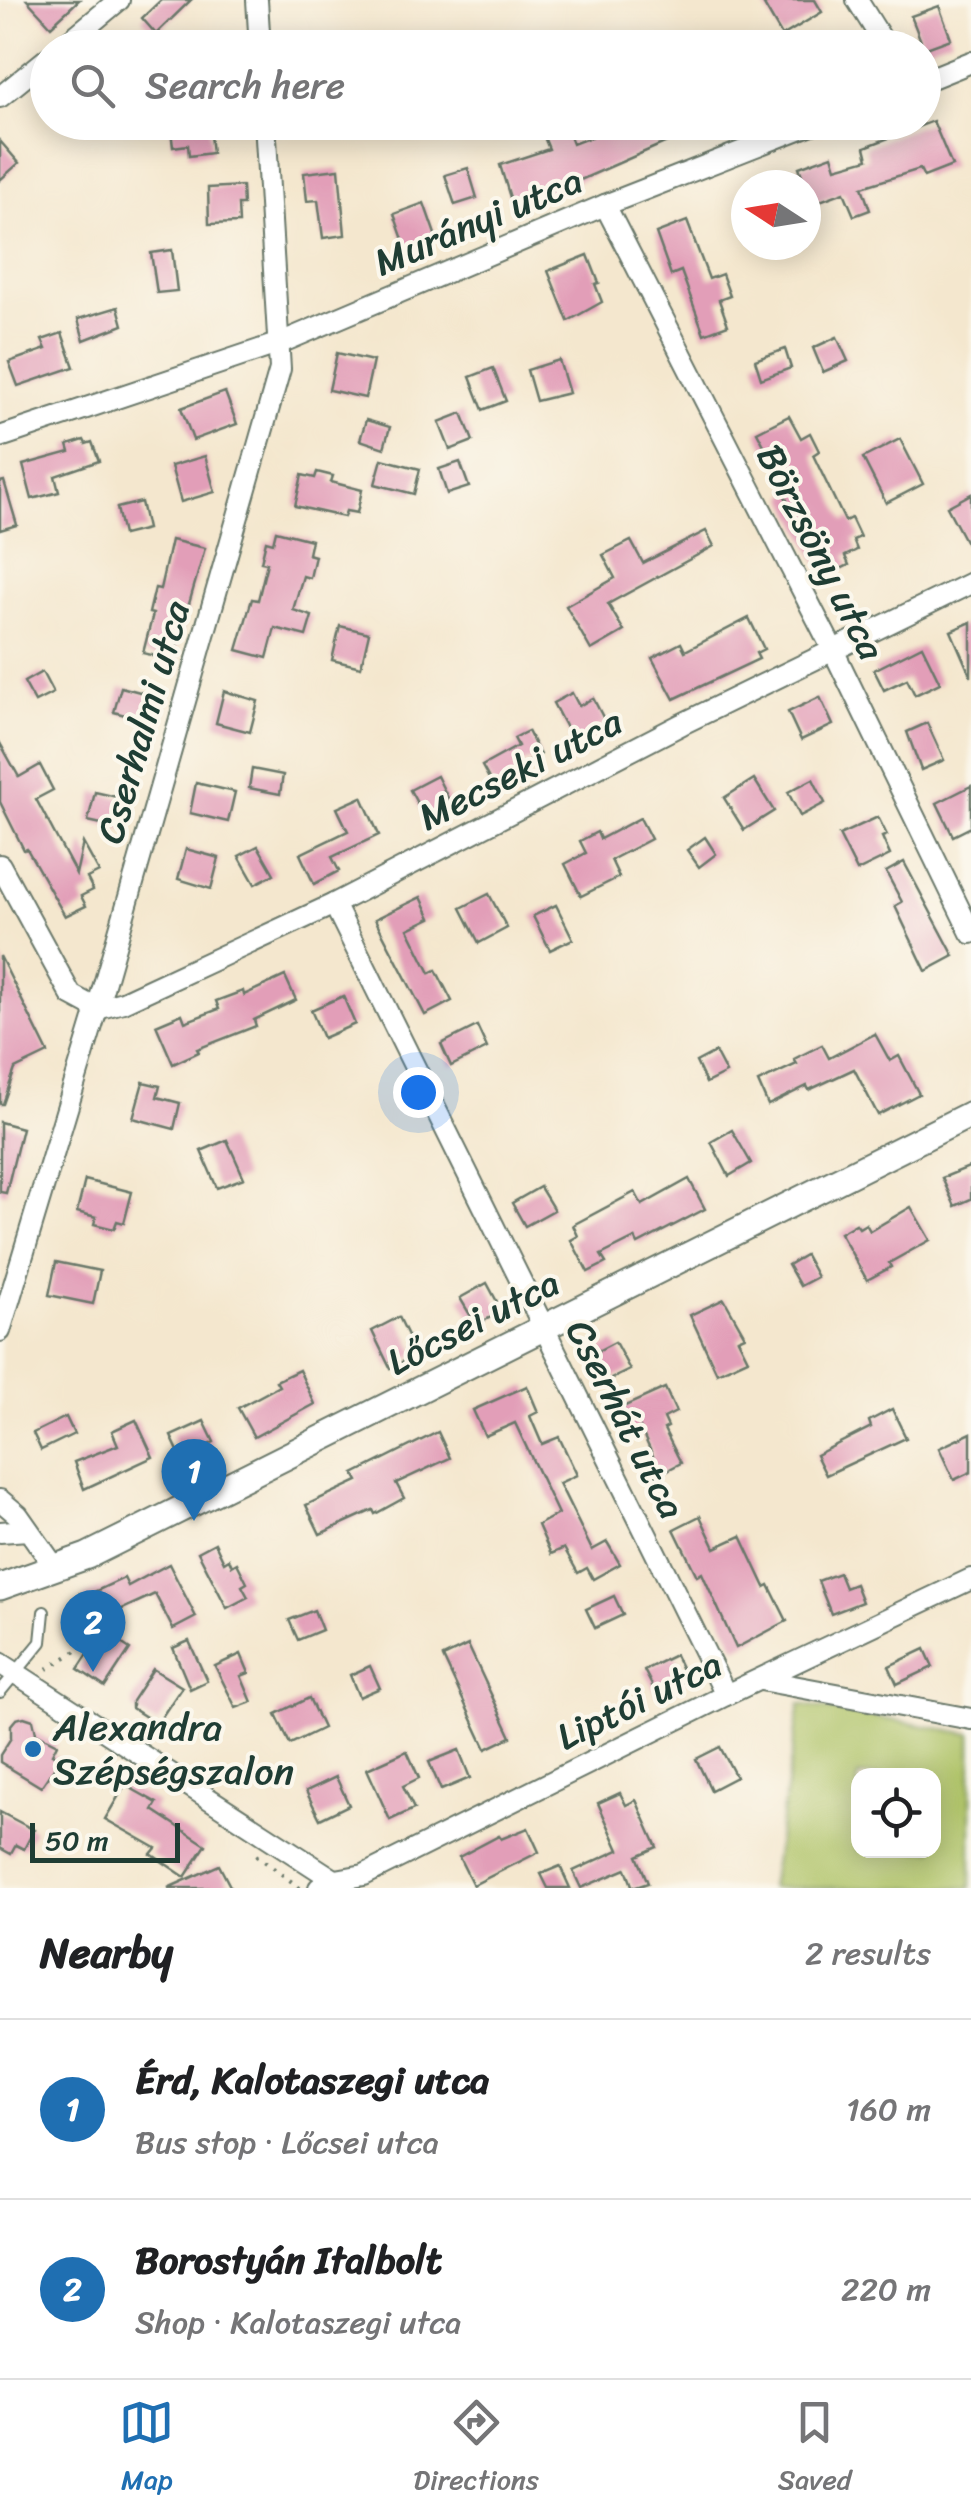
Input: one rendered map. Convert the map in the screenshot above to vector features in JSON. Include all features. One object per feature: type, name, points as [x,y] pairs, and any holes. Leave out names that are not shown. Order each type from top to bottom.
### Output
[{"type":"street","points":[[82,30],[118,0]]},
{"type":"street","points":[[257,0],[259,30]]},
{"type":"street","points":[[857,0],[876,30]]},
{"type":"street","points":[[941,74],[971,62]]},
{"type":"street","points":[[0,98],[30,73]]},
{"type":"street","name":"Cserhalmi utca","points":[[0,1331],[97,1009],[280,370],[266,140]]},
{"type":"street","name":"Murányi utca","points":[[0,437],[280,343],[605,205],[771,140]]},
{"type":"street","name":"Börzsöny utca","points":[[605,205],[832,650],[971,934]]},
{"type":"street","name":"Mecseki utca","points":[[97,1009],[122,1002],[334,904],[682,724],[971,583]]},
{"type":"street","points":[[0,864],[71,995],[97,1009]]},
{"type":"street","name":"Cserhát utca","points":[[334,904],[726,1695]]},
{"type":"street","name":"Lőcsei utca","points":[[1,1587],[88,1556],[971,1114]]},
{"type":"street","points":[[0,1500],[56,1569]]},
{"type":"street","points":[[0,1532],[28,1530]]},
{"type":"street","name":"Liptói utca","points":[[334,1885],[364,1875],[971,1578]]},
{"type":"street","points":[[8,1668],[334,1885]]},
{"type":"street","points":[[761,1680],[971,1719]]},
{"type":"lane","points":[[0,1692],[8,1668],[40,1642],[44,1612]]},
{"type":"path","points":[[78,1650],[84,1628],[80,1592]]},
{"type":"green space","points":[[800,1704],[971,1734],[971,1888],[770,1888]]},
{"type":"building","points":[[27,0],[79,0],[51,26]]},
{"type":"building","points":[[161,0],[191,0],[160,30],[152,30],[142,18]]},
{"type":"building","points":[[773,0],[815,0],[822,12],[792,30],[779,30],[764,5]]},
{"type":"building","points":[[939,6],[951,39],[941,43],[941,30],[917,30],[911,16]]},
{"type":"building","points":[[172,140],[211,140],[212,153],[189,156],[188,145],[173,147]]},
{"type":"building","points":[[545,140],[572,140],[573,144],[583,140],[671,140],[569,185],[512,204],[500,165],[549,149]]},
{"type":"building","points":[[883,140],[941,140],[952,166],[924,177],[920,169],[862,187],[870,210],[854,216],[844,192],[821,201],[821,170],[799,167],[832,155],[836,168],[868,159],[865,147]]},
{"type":"building","points":[[0,141],[19,163],[0,180]]},
{"type":"building","points":[[468,168],[477,198],[455,205],[445,175]]},
{"type":"building","points":[[339,169],[345,235],[323,238],[318,200],[307,201],[304,173]]},
{"type":"building","points":[[242,186],[239,223],[209,224],[208,188]]},
{"type":"building","points":[[424,203],[437,240],[407,251],[394,214]]},
{"type":"building","points":[[687,221],[709,279],[722,274],[730,296],[719,300],[728,325],[704,334],[681,271],[671,275],[656,233]]},
{"type":"building","points":[[172,250],[177,291],[157,293],[151,253]]},
{"type":"building","points":[[588,255],[602,302],[568,321],[548,271]]},
{"type":"building","points":[[118,307],[123,325],[84,340],[78,319]]},
{"type":"building","points":[[62,333],[74,367],[18,386],[9,362],[46,349],[42,340]]},
{"type":"building","points":[[837,337],[848,361],[823,372],[813,348]]},
{"type":"building","points":[[785,349],[791,368],[761,379],[755,360]]},
{"type":"building","points":[[337,353],[373,361],[365,398],[329,390]]},
{"type":"building","points":[[559,360],[569,393],[536,401],[527,370]]},
{"type":"building","points":[[493,368],[506,401],[483,410],[470,377]]},
{"type":"building","points":[[225,392],[237,424],[193,440],[181,408]]},
{"type":"building","points":[[462,413],[473,441],[450,450],[439,422]]},
{"type":"building","points":[[789,416],[801,438],[810,433],[819,451],[813,455],[845,521],[851,518],[860,537],[853,540],[857,550],[845,556],[849,565],[824,577],[785,496],[797,490],[782,460],[774,464],[757,432]]},
{"type":"building","points":[[366,420],[390,427],[384,448],[360,440]]},
{"type":"building","points":[[900,439],[923,484],[886,503],[863,458]]},
{"type":"building","points":[[84,440],[86,444],[92,442],[99,461],[55,476],[59,492],[32,499],[23,465],[70,452],[68,445]]},
{"type":"building","points":[[205,456],[215,492],[181,502],[171,466]]},
{"type":"building","points":[[382,459],[420,469],[414,494],[375,484]]},
{"type":"building","points":[[460,462],[469,487],[447,494],[439,469]]},
{"type":"building","points":[[317,472],[333,476],[331,482],[362,490],[357,513],[346,511],[344,517],[295,506],[302,475],[315,478]]},
{"type":"building","points":[[4,481],[17,525],[0,530],[0,482]]},
{"type":"building","points":[[971,494],[971,552],[947,507]]},
{"type":"building","points":[[141,502],[147,529],[123,535],[117,508]]},
{"type":"building","points":[[276,531],[311,540],[308,554],[315,556],[310,578],[303,576],[293,610],[312,616],[306,636],[275,628],[267,658],[237,650],[252,599],[258,600],[267,563],[261,562],[266,541],[273,543]]},
{"type":"building","points":[[706,531],[714,546],[608,604],[624,631],[591,650],[566,606],[615,578],[603,555],[631,541],[643,563]]},
{"type":"building","points":[[171,540],[205,548],[173,660],[143,653],[155,588],[160,589]]},
{"type":"building","points":[[749,618],[764,649],[756,653],[759,659],[674,699],[652,658],[681,643],[685,651]]},
{"type":"building","points":[[971,622],[971,677],[951,631]]},
{"type":"building","points":[[340,626],[369,633],[361,667],[332,660]]},
{"type":"building","points":[[922,646],[940,683],[915,695],[907,679],[884,690],[874,670]]},
{"type":"building","points":[[42,672],[53,693],[35,702],[24,682]]},
{"type":"building","points":[[121,687],[151,695],[144,720],[114,712]]},
{"type":"building","points":[[224,691],[258,701],[250,732],[216,723]]},
{"type":"building","points":[[572,693],[579,706],[593,698],[606,723],[590,732],[593,738],[576,747],[553,703]]},
{"type":"building","points":[[820,697],[833,725],[801,740],[788,712]]},
{"type":"building","points":[[927,723],[944,760],[921,770],[907,732]]},
{"type":"building","points":[[528,731],[540,755],[513,769],[520,780],[497,793],[482,766],[518,746],[514,738]]},
{"type":"building","points":[[0,743],[19,777],[40,765],[53,790],[36,799],[76,874],[83,843],[99,872],[87,878],[93,890],[81,896],[86,906],[65,916],[0,802]]},
{"type":"building","points":[[252,769],[283,775],[280,794],[249,788]]},
{"type":"building","points":[[437,776],[451,804],[425,818],[410,790]]},
{"type":"building","points":[[754,779],[774,811],[744,830],[724,798]]},
{"type":"building","points":[[813,779],[825,803],[800,816],[788,792]]},
{"type":"building","points":[[196,783],[235,792],[228,822],[190,813]]},
{"type":"building","points":[[971,786],[971,827],[953,836],[937,803]]},
{"type":"building","points":[[95,792],[130,800],[124,829],[88,821]]},
{"type":"building","points":[[362,797],[379,835],[332,857],[339,871],[314,884],[300,854],[348,831],[337,808]]},
{"type":"building","points":[[878,817],[887,835],[882,837],[890,855],[857,871],[839,835]]},
{"type":"building","points":[[640,818],[651,839],[611,860],[619,877],[581,896],[565,864],[586,853],[580,841],[597,832],[600,839]]},
{"type":"building","points":[[705,837],[716,854],[699,867],[687,850]]},
{"type":"building","points":[[258,846],[274,874],[255,884],[239,856]]},
{"type":"building","points":[[186,849],[219,858],[211,889],[178,879]]},
{"type":"building","points":[[904,862],[954,956],[926,971],[895,906],[902,902],[886,872]]},
{"type":"building","points":[[489,894],[507,928],[479,943],[461,908]]},
{"type":"building","points":[[421,897],[431,918],[408,929],[430,973],[436,970],[452,1001],[425,1015],[375,919]]},
{"type":"building","points":[[556,905],[573,939],[550,950],[533,916]]},
{"type":"building","points":[[0,956],[48,1053],[15,1069],[3,1104],[0,1104]]},
{"type":"building","points":[[285,976],[296,1000],[254,1020],[256,1026],[197,1049],[199,1052],[173,1064],[156,1025],[182,1014],[185,1022],[219,1009],[216,1001],[243,991],[244,995]]},
{"type":"building","points":[[343,996],[355,1024],[323,1038],[311,1010]]},
{"type":"building","points":[[477,1026],[487,1048],[451,1066],[441,1044]]},
{"type":"building","points":[[875,1034],[890,1061],[899,1056],[919,1094],[878,1115],[854,1069],[768,1105],[758,1082],[797,1064],[794,1059],[822,1045],[829,1058]]},
{"type":"building","points":[[715,1052],[726,1073],[706,1083],[696,1062]]},
{"type":"building","points":[[143,1082],[160,1086],[157,1097],[180,1103],[174,1129],[133,1118]]},
{"type":"building","points":[[0,1122],[22,1128],[6,1193],[0,1192]]},
{"type":"building","points":[[732,1130],[751,1163],[729,1176],[711,1142]]},
{"type":"building","points":[[227,1140],[244,1178],[217,1188],[201,1151]]},
{"type":"building","points":[[971,1166],[971,1199],[955,1206],[942,1178]]},
{"type":"building","points":[[689,1179],[705,1209],[638,1244],[635,1238],[601,1255],[606,1263],[588,1272],[571,1240],[578,1236],[573,1225],[635,1192],[642,1205]]},
{"type":"building","points":[[85,1180],[132,1192],[124,1223],[117,1221],[114,1229],[94,1224],[96,1217],[77,1212]]},
{"type":"building","points":[[540,1187],[554,1210],[525,1226],[512,1203]]},
{"type":"building","points":[[911,1207],[930,1240],[867,1280],[840,1233],[856,1224],[859,1228],[866,1224],[870,1231]]},
{"type":"building","points":[[805,1255],[817,1277],[800,1286],[788,1265]]},
{"type":"building","points":[[56,1262],[100,1271],[93,1304],[49,1295]]},
{"type":"building","points":[[487,1283],[502,1311],[476,1325],[460,1298]]},
{"type":"building","points":[[724,1299],[745,1336],[738,1339],[748,1359],[717,1373],[690,1315]]},
{"type":"building","points":[[399,1317],[417,1354],[390,1368],[372,1331]]},
{"type":"building","points":[[615,1342],[630,1370],[607,1381],[592,1354]]},
{"type":"building","points":[[299,1370],[315,1404],[254,1437],[238,1408],[279,1386],[276,1381]]},
{"type":"building","points":[[527,1386],[538,1412],[530,1416],[542,1444],[559,1437],[577,1475],[559,1483],[592,1550],[607,1542],[620,1564],[593,1579],[587,1568],[578,1573],[564,1548],[551,1554],[538,1525],[558,1514],[515,1423],[485,1436],[473,1410]]},
{"type":"building","points":[[665,1388],[676,1412],[664,1418],[668,1427],[664,1429],[681,1463],[656,1476],[647,1459],[653,1456],[640,1428],[627,1434],[616,1410]]},
{"type":"building","points":[[892,1409],[906,1438],[826,1475],[816,1455],[871,1427],[869,1421]]},
{"type":"building","points":[[66,1417],[74,1434],[41,1450],[33,1433]]},
{"type":"building","points":[[136,1420],[153,1457],[84,1489],[74,1462],[118,1445],[112,1431]]},
{"type":"building","points":[[204,1421],[214,1442],[205,1447],[211,1461],[188,1472],[171,1436]]},
{"type":"building","points":[[438,1432],[450,1458],[396,1483],[404,1498],[375,1514],[373,1510],[320,1534],[306,1505],[358,1481],[354,1474]]},
{"type":"building","points":[[971,1433],[971,1472],[954,1480],[939,1448]]},
{"type":"building","points":[[700,1516],[715,1548],[741,1536],[765,1587],[769,1585],[787,1621],[736,1648],[702,1573],[697,1576],[674,1529]]},
{"type":"building","points":[[215,1543],[224,1562],[229,1559],[232,1566],[237,1563],[247,1583],[242,1586],[248,1597],[227,1608],[198,1552]]},
{"type":"building","points":[[169,1564],[196,1617],[173,1629],[155,1594],[94,1622],[83,1597],[124,1578],[128,1586]]},
{"type":"building","points":[[839,1573],[845,1588],[855,1584],[862,1602],[831,1614],[818,1581]]},
{"type":"building","points":[[614,1596],[623,1615],[595,1628],[586,1609]]},
{"type":"building","points":[[314,1610],[322,1630],[298,1640],[289,1620]]},
{"type":"building","points":[[103,1631],[130,1649],[105,1687],[78,1669]]},
{"type":"building","points":[[189,1641],[207,1681],[190,1689],[173,1648]]},
{"type":"building","points":[[468,1645],[511,1737],[486,1749],[443,1657]]},
{"type":"building","points":[[925,1649],[933,1667],[897,1684],[889,1666]]},
{"type":"building","points":[[241,1654],[249,1673],[241,1676],[252,1702],[236,1708],[215,1666]]},
{"type":"building","points":[[675,1655],[687,1680],[657,1695],[644,1670]]},
{"type":"building","points":[[370,1666],[380,1688],[359,1697],[350,1675]]},
{"type":"building","points":[[153,1669],[182,1687],[157,1724],[132,1708],[132,1701]]},
{"type":"building","points":[[309,1698],[323,1728],[290,1744],[276,1714]]},
{"type":"building","points":[[24,1717],[33,1720],[36,1733],[57,1744],[52,1754],[60,1759],[41,1787],[0,1762],[11,1738],[11,1725]]},
{"type":"building","points":[[720,1747],[736,1777],[711,1790],[696,1759]]},
{"type":"building","points":[[459,1750],[470,1778],[441,1790],[429,1762]]},
{"type":"building","points":[[407,1751],[419,1778],[403,1786],[414,1809],[390,1820],[367,1769]]},
{"type":"building","points":[[336,1777],[349,1805],[320,1819],[306,1791]]},
{"type":"building","points":[[125,1785],[157,1803],[153,1810],[206,1845],[185,1877],[151,1854],[156,1848],[105,1819]]},
{"type":"building","points":[[620,1793],[626,1805],[636,1800],[657,1847],[637,1856],[648,1883],[633,1888],[626,1869],[581,1888],[573,1871],[619,1850],[598,1803]]},
{"type":"building","points":[[0,1812],[34,1830],[24,1849],[16,1845],[11,1854],[0,1848]]},
{"type":"building","points":[[528,1828],[539,1852],[473,1885],[459,1857],[499,1836],[501,1839]]},
{"type":"building","points":[[219,1865],[231,1888],[168,1888]]},
{"type":"building","points":[[560,1866],[570,1888],[548,1888],[541,1874]]},
{"type":"place","name":"Érd, Kalotaszegi utca","points":[[194,1521]]},
{"type":"place","name":"Borostyán Italbolt","points":[[93,1672]]},
{"type":"place","name":"Alexandra Szépségszalon","points":[[33,1749]]}]
